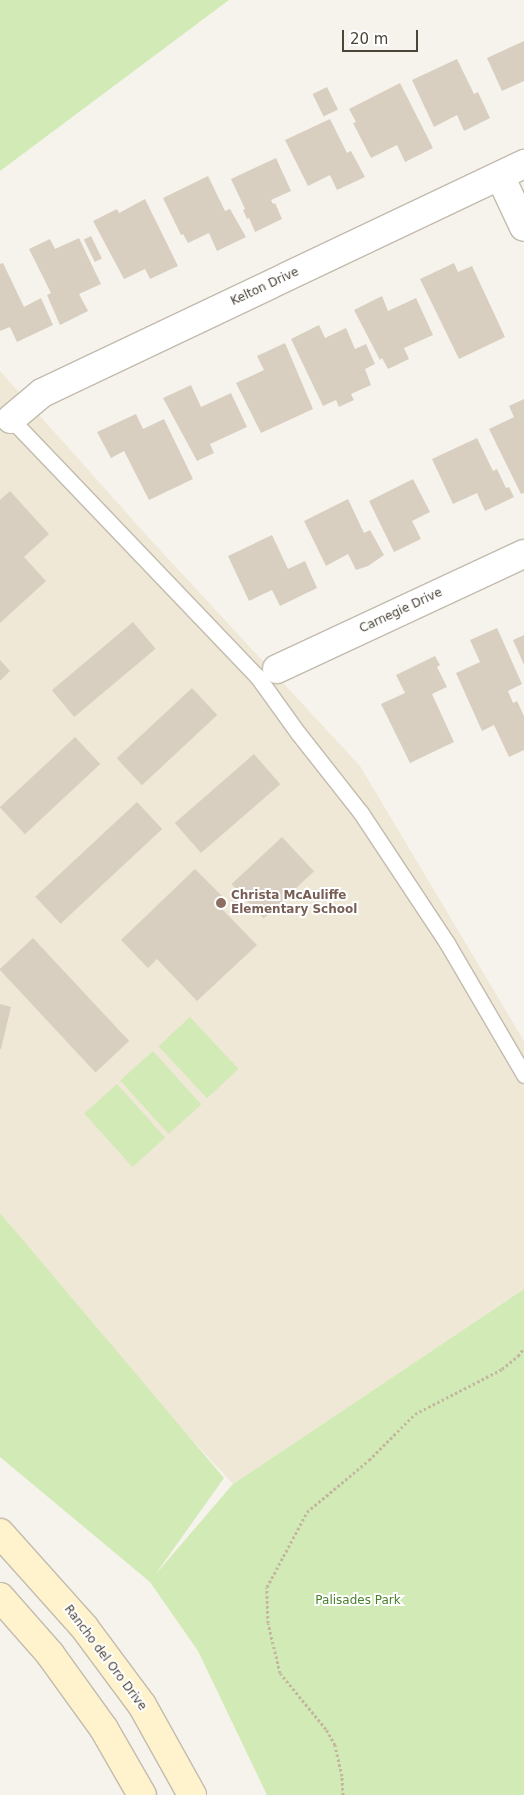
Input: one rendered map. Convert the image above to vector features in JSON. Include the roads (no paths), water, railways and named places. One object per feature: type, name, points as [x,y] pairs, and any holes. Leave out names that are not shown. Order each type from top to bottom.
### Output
[{"type":"main road","name":"Rancho del Oro Drive","points":[[0,1533],[84,1627],[142,1705],[192,1795]]},
{"type":"main road","points":[[0,1597],[50,1654],[104,1729],[142,1795]]},
{"type":"street","name":"Kelton Drive","points":[[10,419],[42,393],[524,164]]},
{"type":"street","points":[[500,176],[524,227]]},
{"type":"street","name":"Carnegie Drive","points":[[277,669],[524,554]]},
{"type":"lane","points":[[10,419],[257,676],[298,733],[361,813],[448,943],[524,1075]]},
{"type":"place","name":"Christa McAuliffe Elementary School","points":[[221,903]]},
{"type":"park label","name":"Palisades Park","points":[[358,1601]]}]
